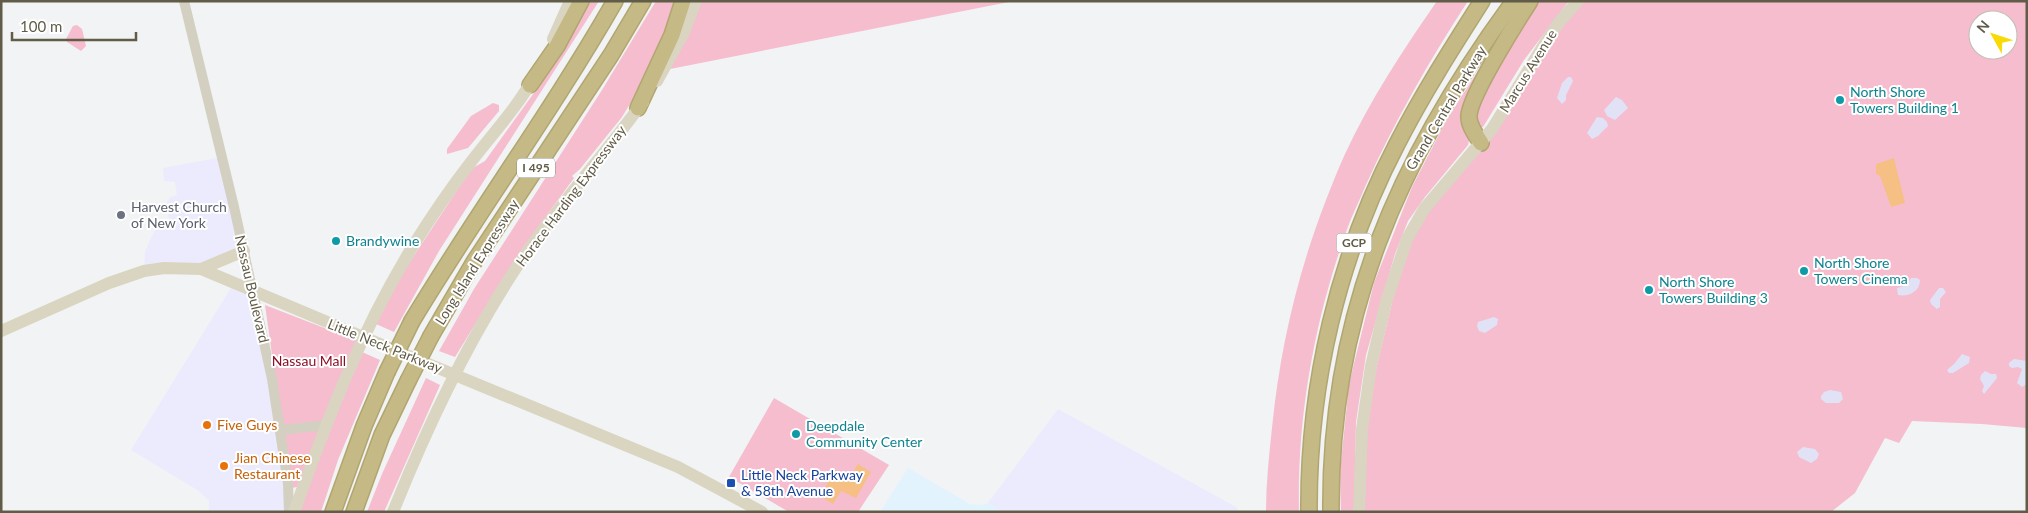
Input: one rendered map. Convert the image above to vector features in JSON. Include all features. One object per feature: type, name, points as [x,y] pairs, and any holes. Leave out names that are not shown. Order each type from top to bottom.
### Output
[{"type":"highway","points":[[530,85],[557,46],[580,1]]},
{"type":"highway","name":"Long Island Expressway","points":[[332,512],[354,450],[386,372],[412,321],[615,1]]},
{"type":"highway","name":"Long Island Expressway","points":[[354,512],[382,435],[431,336],[474,262],[611,56],[643,1]]},
{"type":"highway","points":[[638,108],[672,35],[683,1]]},
{"type":"highway","name":"Grand Central Parkway","points":[[1309,512],[1312,429],[1322,362],[1350,252],[1396,145],[1424,93],[1482,1]]},
{"type":"highway","name":"Grand Central Parkway","points":[[1331,512],[1334,436],[1341,379],[1353,321],[1369,266],[1390,211],[1428,132],[1473,59],[1514,1]]},
{"type":"highway","points":[[1481,143],[1471,123],[1469,116],[1471,108],[1478,90],[1530,1]]},
{"type":"main road","points":[[294,512],[326,425],[363,337],[383,298],[440,205],[530,85],[570,1]]},
{"type":"main road","name":"Horace Harding Expressway","points":[[393,512],[454,374],[489,312],[522,259],[545,227],[638,108],[662,72],[684,32],[696,1]]},
{"type":"main road","name":"Marcus Avenue","points":[[1359,512],[1360,448],[1367,390],[1376,344],[1396,269],[1407,239],[1418,218],[1481,143],[1498,119],[1545,42],[1578,1]]},
{"type":"main road","points":[[201,269],[244,251]]},
{"type":"main road","name":"Little Neck Parkway","points":[[1,332],[109,284],[144,271],[164,268],[201,269],[678,467],[762,512]]},
{"type":"street","name":"Nassau Boulevard","points":[[184,1],[244,251],[272,379],[288,484],[289,512]]},
{"type":"street","points":[[281,430],[326,425]]},
{"type":"shaded area","points":[[222,157],[244,251],[201,269],[144,271],[145,252],[156,227],[170,222],[166,206],[170,197],[177,195],[175,182],[164,181],[163,168]]},
{"type":"shaded area","points":[[1894,158],[1905,203],[1891,207],[1880,176],[1876,174],[1876,164]]},
{"type":"shaded area","points":[[234,283],[253,291],[289,512],[209,512],[209,501],[199,491],[131,450]]},
{"type":"shaded area","points":[[1058,409],[1236,507],[1239,512],[1002,512],[988,503]]},
{"type":"shaded area","points":[[858,464],[871,472],[856,498],[841,491],[833,504],[820,496],[835,470],[850,477]]},
{"type":"shaded area","points":[[908,468],[970,504],[982,505],[988,503],[1002,511],[880,512]]},
{"type":"green space","points":[[585,1],[599,1],[439,251],[394,332],[376,324],[400,277],[471,169],[485,161],[536,90]]},
{"type":"green space","points":[[656,1],[676,1],[673,13],[645,79],[622,117],[580,169],[572,176],[574,178],[517,256],[455,357],[439,351],[474,289],[602,90]]},
{"type":"green space","points":[[697,1],[1014,1],[665,70]]},
{"type":"green space","points":[[1437,1],[1468,1],[1400,115],[1350,221],[1335,266],[1325,300],[1310,370],[1301,441],[1299,512],[1266,512],[1275,399],[1291,312],[1306,256],[1340,165],[1365,114]]},
{"type":"green space","points":[[1536,1],[1569,1],[1524,60],[1483,127],[1477,128],[1474,111]]},
{"type":"green space","points":[[1578,1],[2027,1],[2027,428],[1912,421],[1899,443],[1885,438],[1855,493],[1831,512],[1359,512],[1362,429],[1407,239],[1481,143]]},
{"type":"green space","points":[[77,25],[82,29],[86,46],[81,51],[67,42],[66,39],[73,26]]},
{"type":"green space","points":[[1483,63],[1487,65],[1468,145],[1425,197],[1408,221],[1395,254],[1366,355],[1356,422],[1354,512],[1341,512],[1340,472],[1349,384],[1374,283],[1412,187],[1447,119]]},
{"type":"green space","points":[[493,103],[499,105],[499,111],[468,148],[447,154],[447,149],[471,116]]},
{"type":"green space","name":"Nassau Mall","points":[[265,305],[358,341],[297,487],[291,488]]},
{"type":"green space","points":[[362,352],[380,360],[338,460],[321,512],[300,512],[316,464]]},
{"type":"green space","points":[[426,378],[440,385],[384,512],[367,512],[382,474]]},
{"type":"green space","points":[[774,398],[889,465],[858,512],[789,512],[729,477]]},
{"type":"sand","points":[[1568,77],[1571,77],[1573,81],[1566,95],[1566,100],[1562,104],[1557,98],[1562,83]]},
{"type":"sand","points":[[1616,97],[1622,100],[1628,108],[1615,120],[1607,116],[1604,110]]},
{"type":"sand","points":[[1597,117],[1603,118],[1608,126],[1592,139],[1587,133]]},
{"type":"sand","points":[[1911,278],[1920,280],[1916,291],[1906,295],[1898,295],[1897,288],[1907,285]]},
{"type":"sand","points":[[1939,288],[1943,288],[1946,292],[1940,299],[1940,307],[1937,309],[1931,304],[1930,300]]},
{"type":"sand","points":[[1494,317],[1498,319],[1497,325],[1485,333],[1479,331],[1478,322]]},
{"type":"sand","points":[[1962,354],[1970,357],[1969,363],[1953,373],[1949,373],[1947,370]]},
{"type":"sand","points":[[2014,359],[2027,361],[2027,384],[2022,387],[2017,383],[2022,369],[2009,366],[2009,363]]},
{"type":"sand","points":[[1985,371],[1996,374],[1997,378],[1984,394],[1982,391],[1984,386],[1980,379]]},
{"type":"sand","points":[[1830,390],[1841,392],[1843,399],[1839,403],[1826,403],[1821,399],[1824,392]]},
{"type":"sand","points":[[1803,447],[1815,449],[1819,454],[1817,459],[1811,463],[1799,457],[1797,452]]},
{"type":"place","name":"North Shore Towers Building 1","points":[[1840,100]]},
{"type":"place","name":"Harvest Church of New York","points":[[121,215]]},
{"type":"place","name":"Brandywine","points":[[336,241]]},
{"type":"place","name":"North Shore Towers Cinema","points":[[1804,271]]},
{"type":"place","name":"North Shore Towers Building 3","points":[[1649,290]]},
{"type":"place","name":"Five Guys","points":[[207,425]]},
{"type":"place","name":"Deepdale Community Center","points":[[796,434]]},
{"type":"place","name":"Jian Chinese Restaurant","points":[[224,466]]},
{"type":"place","name":"Little Neck Parkway & 58th Avenue","points":[[731,483]]}]
